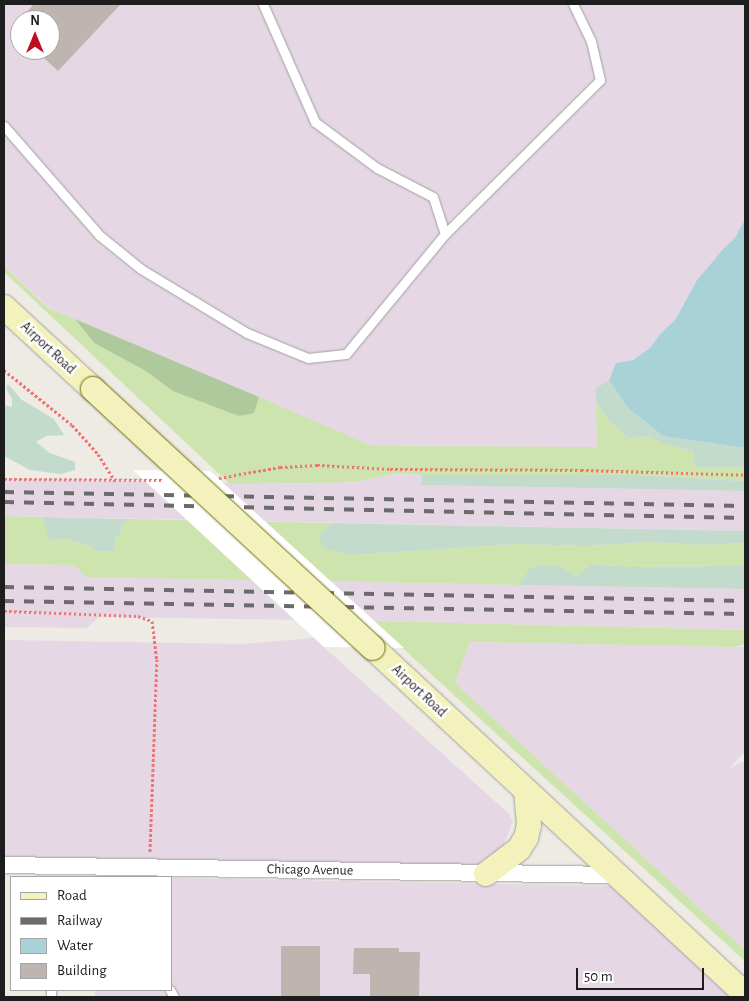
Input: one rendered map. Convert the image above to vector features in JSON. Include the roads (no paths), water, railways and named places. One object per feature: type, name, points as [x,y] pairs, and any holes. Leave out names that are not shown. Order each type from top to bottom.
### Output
[{"type":"main road","name":"Airport Road","points":[[4,307],[745,994]]},
{"type":"main road","name":"Airport Road","points":[[4,326],[92,389]]},
{"type":"main road","points":[[486,874],[519,849],[526,838],[529,825],[526,792]]},
{"type":"street","name":"Chicago Avenue","points":[[4,865],[55,872],[616,875]]},
{"type":"lane","points":[[263,4],[315,122],[377,168],[433,197],[445,234]]},
{"type":"lane","points":[[4,126],[99,235],[141,269],[247,333],[308,358],[346,354],[445,234],[600,80],[591,41],[573,4]]},
{"type":"water","points":[[745,219],[745,448],[663,436],[627,407],[609,380],[616,363],[633,360],[650,348],[660,334],[675,320],[697,280],[735,238]]},
{"type":"railway","points":[[4,492],[745,506]]},
{"type":"railway","points":[[4,502],[745,518]]},
{"type":"railway","points":[[4,587],[745,601]]},
{"type":"railway","points":[[4,601],[745,614]]}]
